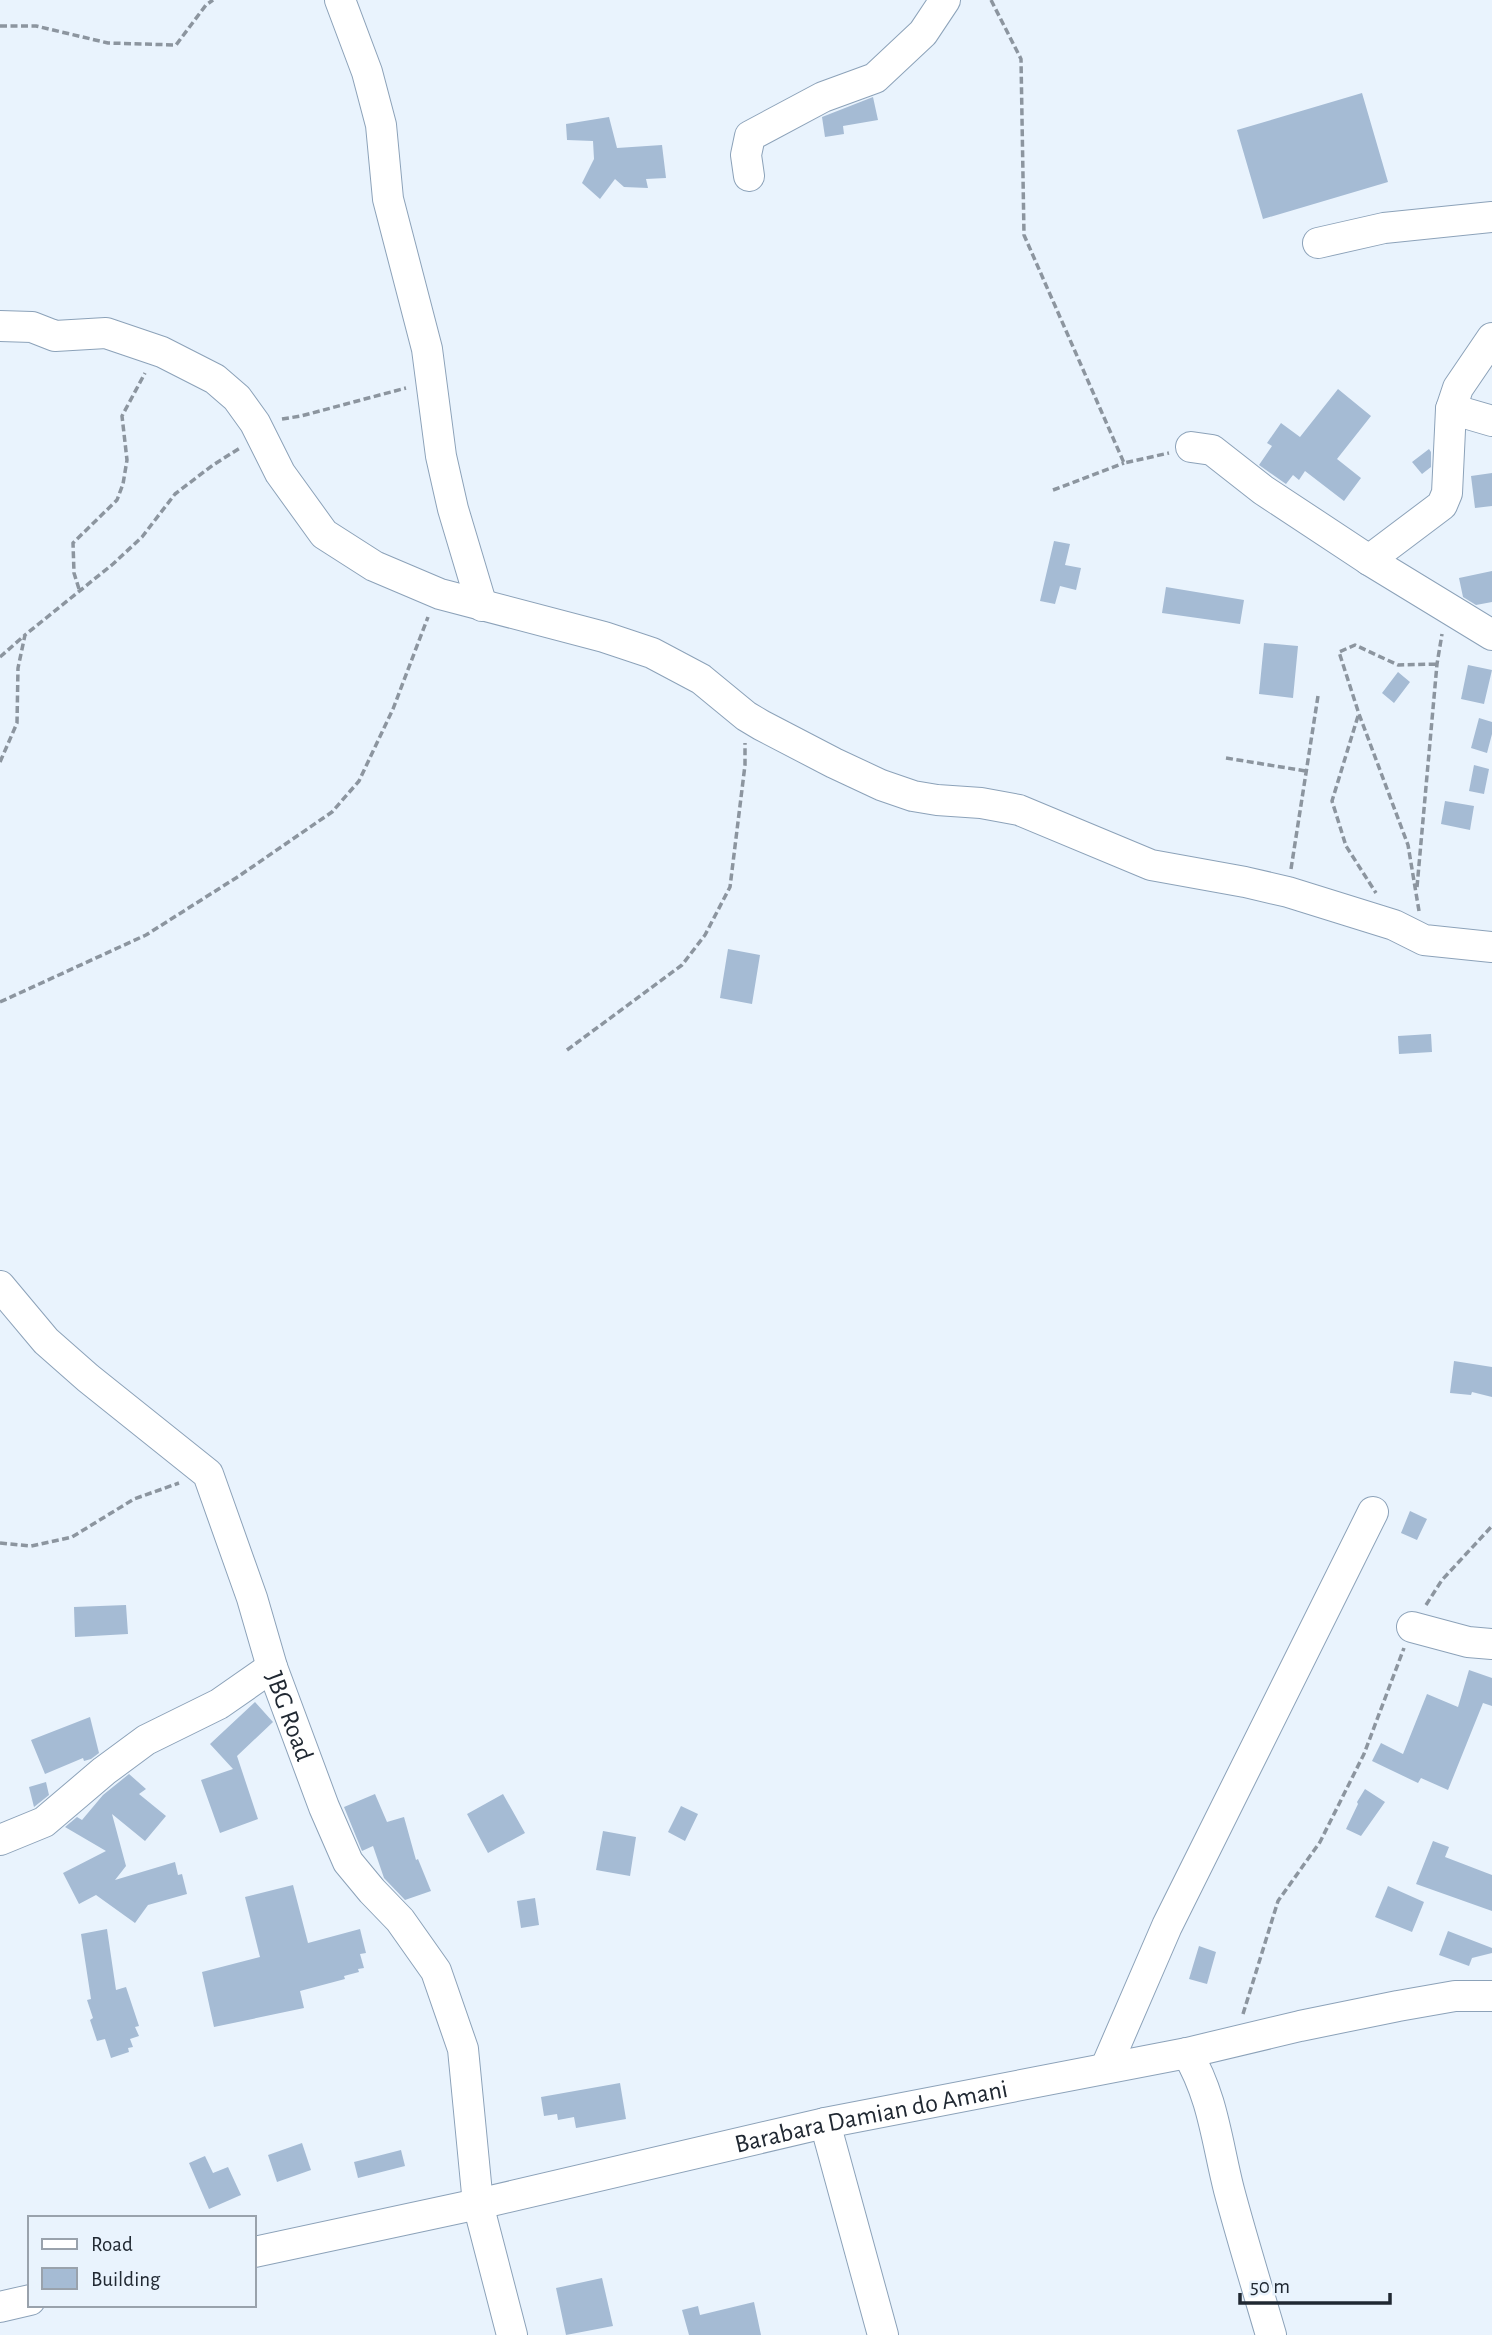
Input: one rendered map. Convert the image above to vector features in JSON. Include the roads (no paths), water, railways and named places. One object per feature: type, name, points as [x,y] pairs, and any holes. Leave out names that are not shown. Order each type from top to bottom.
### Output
[{"type":"street","points":[[340,0],[367,72],[380,125],[388,199],[427,349],[441,456],[472,603]]},
{"type":"street","points":[[749,176],[746,155],[750,136],[823,97],[875,78],[923,33],[945,0]]},
{"type":"street","points":[[1318,243],[1384,228],[1492,217]]},
{"type":"street","points":[[0,326],[32,327],[55,336],[106,333],[162,352],[215,379],[237,398],[258,429],[280,473],[324,534],[374,566],[440,594],[652,653],[701,679],[746,716],[881,785],[913,796],[1018,810],[1151,864],[1288,892],[1394,925],[1424,940],[1492,947]]},
{"type":"street","points":[[1369,560],[1442,505],[1447,494],[1451,409],[1458,388],[1492,338]]},
{"type":"street","points":[[1451,409],[1492,421]]},
{"type":"street","points":[[1191,447],[1212,450],[1263,490],[1369,560],[1492,635]]},
{"type":"street","name":"JBG Road","points":[[0,1286],[46,1341],[208,1474],[252,1598],[272,1667],[324,1807],[348,1862],[400,1920],[436,1971],[463,2049],[478,2204],[512,2335]]},
{"type":"street","points":[[1105,2067],[1167,1926],[1373,1512]]},
{"type":"street","points":[[1412,1627],[1468,1642],[1492,1644]]},
{"type":"street","points":[[0,1840],[44,1822],[104,1771],[146,1740],[219,1704],[272,1667]]},
{"type":"street","name":"Barabara Damian do Amani","points":[[256,2252],[478,2204],[825,2123],[1187,2053],[1398,2006],[1455,1996],[1492,1996]]},
{"type":"street","points":[[1187,2053],[1199,2072],[1206,2092],[1229,2189],[1271,2335]]},
{"type":"street","points":[[825,2123],[883,2335]]},
{"type":"street","points":[[0,2306],[28,2300]]}]
